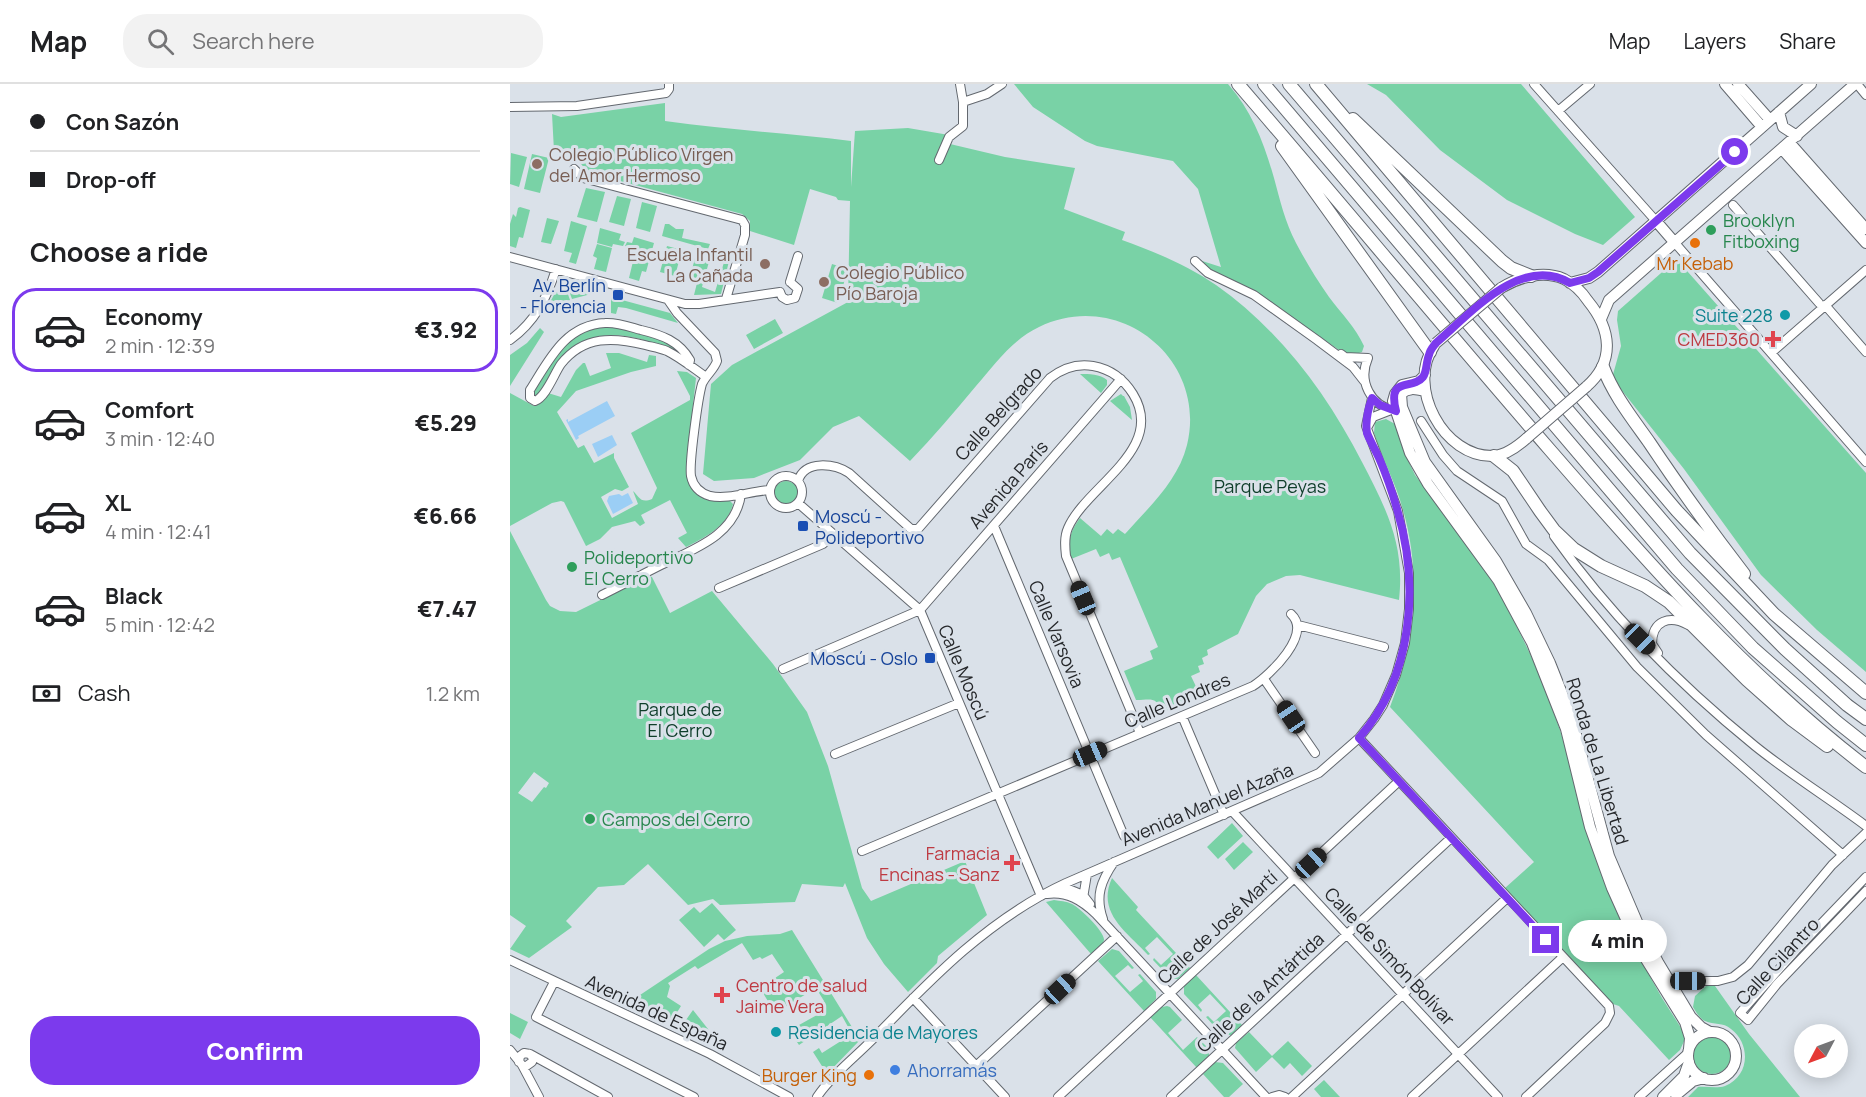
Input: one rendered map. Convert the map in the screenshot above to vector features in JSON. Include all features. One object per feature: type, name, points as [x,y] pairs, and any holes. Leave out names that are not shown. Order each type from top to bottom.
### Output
[{"type":"highway","points":[[1238,84],[1433,348]]},
{"type":"highway","points":[[1238,84],[1645,559],[1741,658],[1796,710],[1866,769]]},
{"type":"highway","points":[[1264,84],[1677,570],[1753,648],[1866,745]]},
{"type":"highway","points":[[1289,84],[1690,553],[1785,649],[1847,705],[1866,719]]},
{"type":"highway","points":[[1318,84],[1502,261],[1511,268],[1531,276]]},
{"type":"highway","points":[[1318,84],[1677,511],[1766,606],[1866,693]]},
{"type":"highway","points":[[1603,367],[1614,391],[1713,534],[1745,576],[1812,648]]},
{"type":"highway","points":[[1494,456],[1513,471],[1554,530],[1574,549],[1601,566],[1657,594],[1678,610],[1747,680],[1792,720],[1866,769]]},
{"type":"main road","points":[[1725,84],[1766,124]]},
{"type":"main road","points":[[1738,84],[1766,124]]},
{"type":"main road","points":[[1570,283],[1589,278],[1598,272],[1811,84]]},
{"type":"main road","points":[[1601,319],[1610,300],[1856,84]]},
{"type":"main road","points":[[1779,112],[1789,142],[1866,243]]},
{"type":"main road","points":[[1789,142],[1866,230]]},
{"type":"main road","points":[[1656,222],[1675,243]]},
{"type":"main road","points":[[1531,276],[1553,276],[1570,283],[1584,296],[1601,319],[1607,338],[1603,367],[1593,381],[1514,448],[1494,456],[1474,452],[1450,436],[1432,414],[1425,390],[1425,375],[1433,348],[1501,288],[1513,281],[1531,276]]},
{"type":"main road","points":[[1393,410],[1393,401],[1398,389],[1402,385],[1419,381],[1425,375]]},
{"type":"main road","name":"Ronda de La Libertad","points":[[1425,390],[1411,389],[1401,394],[1402,406],[1416,443],[1439,483],[1496,561],[1537,635],[1571,716],[1600,826],[1613,865],[1638,924],[1669,981],[1696,1023],[1710,1032]]},
{"type":"main road","name":"Ronda de La Libertad","points":[[1393,410],[1418,468],[1498,580],[1532,643],[1566,729],[1590,827],[1608,878],[1640,948],[1685,1022],[1690,1038],[1689,1054]]},
{"type":"main road","points":[[1663,1097],[1684,1076],[1689,1054],[1695,1039],[1710,1032],[1717,1032],[1730,1039],[1736,1052],[1735,1066],[1725,1076],[1712,1080],[1704,1078],[1695,1072],[1689,1054]]},
{"type":"main road","points":[[1673,1097],[1690,1083],[1704,1078]]},
{"type":"street","points":[[510,107],[556,107],[666,93],[669,84]]},
{"type":"street","points":[[939,160],[948,137],[963,126],[960,84]]},
{"type":"street","points":[[963,102],[987,94],[1002,84]]},
{"type":"street","points":[[1534,84],[1656,222]]},
{"type":"street","points":[[1558,111],[1590,84]]},
{"type":"street","points":[[1856,84],[1866,95]]},
{"type":"street","points":[[574,169],[583,178],[742,220],[745,225],[745,235],[726,299]]},
{"type":"street","points":[[1733,205],[1866,352]]},
{"type":"street","points":[[1675,243],[1866,462]]},
{"type":"street","points":[[790,282],[798,256]]},
{"type":"street","points":[[510,257],[668,300],[692,304],[780,292]]},
{"type":"street","points":[[1196,261],[1208,273],[1254,295],[1353,367],[1364,381],[1372,398],[1393,410]]},
{"type":"street","points":[[510,340],[526,327],[540,308],[556,269]]},
{"type":"street","points":[[1771,353],[1822,304],[1866,270]]},
{"type":"street","points":[[790,282],[798,290],[795,298],[784,299],[780,292],[782,285],[790,282]]},
{"type":"street","points":[[668,300],[717,357],[716,366],[706,377],[701,389],[691,460],[693,482],[699,491],[709,496],[770,490]]},
{"type":"street","points":[[689,365],[690,360],[687,355],[667,338],[606,322],[576,331],[558,346],[529,394],[532,400],[538,400],[567,358],[584,346],[606,339],[624,339],[664,350],[706,377]]},
{"type":"street","points":[[1317,340],[1345,357],[1368,358],[1364,369],[1364,381]]},
{"type":"street","name":"Calle Belgrado","points":[[798,482],[802,474],[817,466],[838,467],[849,473],[911,529],[918,529],[1033,396],[1059,372],[1077,365],[1087,365],[1104,368],[1121,379]]},
{"type":"street","points":[[1121,379],[1130,389],[1138,404],[1141,419],[1138,438],[1125,460],[1074,518],[1067,530],[1065,556],[1140,733]]},
{"type":"street","name":"Avenida París","points":[[920,610],[1121,379]]},
{"type":"street","points":[[1367,433],[1367,418],[1372,398]]},
{"type":"street","points":[[1367,433],[1373,417],[1393,410]]},
{"type":"street","points":[[1421,421],[1443,455],[1457,471],[1502,501],[1526,544],[1548,560],[1637,667],[1706,735],[1844,855]]},
{"type":"street","name":"Avenida Manuel Azaña","points":[[817,1097],[913,998],[984,933],[1041,896],[1061,886],[1318,773],[1359,738],[1383,705],[1396,675],[1405,643],[1409,609],[1409,573],[1398,511],[1387,476],[1367,433]]},
{"type":"street","points":[[781,477],[792,477],[798,482],[802,492],[798,503],[789,508],[780,508],[772,501],[770,490],[773,483],[781,477]]},
{"type":"street","points":[[602,595],[710,542],[732,519],[740,503],[741,494]]},
{"type":"street","name":"Calle Moscú","points":[[798,503],[920,610],[1041,896]]},
{"type":"street","points":[[1540,511],[1563,548],[1608,604],[1678,676],[1756,747],[1866,826]]},
{"type":"street","name":"Calle Varsovia","points":[[994,526],[1124,836]]},
{"type":"street","points":[[718,588],[823,544],[834,535]]},
{"type":"street","points":[[783,669],[920,610]]},
{"type":"street","points":[[1291,614],[1298,625],[1384,647]]},
{"type":"street","points":[[1678,676],[1652,644],[1653,633],[1658,626],[1670,619],[1677,619],[1705,639]]},
{"type":"street","name":"Calle Londres","points":[[862,851],[1253,686],[1264,679],[1283,658],[1291,645],[1298,625]]},
{"type":"street","points":[[1264,679],[1315,753]]},
{"type":"street","points":[[835,754],[958,703]]},
{"type":"street","name":"Calle de Simón Bolívar","points":[[1182,716],[1228,813],[1294,878],[1498,1097]]},
{"type":"street","points":[[1359,738],[1609,1006],[1610,1013],[1605,1023],[1526,1097]]},
{"type":"street","name":"Calle de José Martí","points":[[1058,1097],[1398,782]]},
{"type":"street","points":[[1669,981],[1718,981],[1733,976],[1748,965],[1832,865],[1866,833]]},
{"type":"street","name":"Calle de la Antártida","points":[[1171,1097],[1451,838]]},
{"type":"street","points":[[1104,922],[1099,908],[1098,893],[1106,873],[1114,862]]},
{"type":"street","points":[[1083,899],[1087,874]]},
{"type":"street","name":"Calle Cilantro","points":[[1866,877],[1788,958],[1740,1013],[1748,1020],[1777,984],[1866,891]]},
{"type":"street","points":[[1061,886],[1083,899],[1266,1097]]},
{"type":"street","points":[[1041,896],[1055,893],[1083,899]]},
{"type":"street","points":[[1292,1097],[1507,898]]},
{"type":"street","points":[[976,1066],[1117,936]]},
{"type":"street","points":[[1412,1097],[1563,957]]},
{"type":"street","name":"Avenida de España","points":[[510,960],[710,1054],[789,1097]]},
{"type":"street","points":[[554,982],[536,1017],[694,1097]]},
{"type":"street","points":[[913,998],[1005,1097]]},
{"type":"street","points":[[510,1048],[527,1062],[539,1097]]},
{"type":"street","points":[[1639,1097],[1689,1054]]},
{"type":"street","points":[[527,1062],[545,1064],[608,1097]]},
{"type":"street","points":[[1272,1097],[1285,1097]]},
{"type":"green space","points":[[1014,84],[1228,84],[1244,105],[1256,128],[1296,243],[1325,291],[1357,333],[1364,346],[1362,352],[1353,355],[1342,352],[1246,287],[1208,269],[1199,260],[1221,267],[1198,189],[1173,161],[1097,146],[1085,141],[1033,107]]},
{"type":"green space","points":[[1367,84],[1521,84],[1635,217],[1603,245],[1575,234],[1507,200],[1440,150],[1386,95]]},
{"type":"green space","name":"Parque Peyas","points":[[665,103],[665,121],[851,141],[851,187],[855,131],[908,128],[949,135],[950,144],[1005,157],[1075,168],[1064,209],[1125,232],[1122,240],[1194,271],[1216,285],[1261,322],[1300,365],[1348,437],[1386,512],[1397,545],[1399,600],[1300,575],[1286,576],[1267,584],[1256,596],[1238,634],[1207,650],[1208,655],[1202,658],[1204,664],[1198,666],[1200,672],[1191,676],[1201,697],[1163,712],[1155,701],[1136,700],[1124,671],[1153,659],[1150,651],[1158,647],[1120,557],[1112,560],[1109,553],[1100,557],[1096,549],[1071,559],[1070,537],[1080,518],[1101,536],[1107,529],[1113,534],[1118,529],[1125,534],[1162,493],[1177,470],[1187,445],[1190,414],[1184,385],[1170,360],[1151,339],[1127,325],[1099,317],[1069,317],[1039,327],[1021,338],[997,361],[910,461],[859,416],[833,427],[800,460],[754,478],[714,481],[703,474],[711,384],[732,365],[848,302],[850,201],[838,200],[836,197],[810,189],[794,245],[750,231],[750,221],[742,214],[587,172],[574,157],[554,151],[552,114],[561,117]]},
{"type":"green space","points":[[511,153],[527,157],[519,187],[510,184]]},
{"type":"green space","points":[[532,154],[549,158],[540,193],[524,189]]},
{"type":"green space","points":[[586,188],[605,192],[597,222],[577,217]]},
{"type":"green space","points":[[617,196],[631,199],[624,226],[609,222]]},
{"type":"green space","points":[[642,202],[657,206],[650,232],[636,228]]},
{"type":"green space","points":[[520,207],[530,210],[523,238],[519,237],[516,248],[510,246],[510,224],[513,214],[516,217]]},
{"type":"green space","points":[[547,218],[559,221],[551,244],[541,242]]},
{"type":"green space","points":[[571,221],[587,226],[576,264],[569,262],[572,253],[564,251]]},
{"type":"green space","points":[[665,224],[676,229],[684,229],[682,238],[710,244],[708,249],[662,236]]},
{"type":"green space","points":[[600,228],[621,234],[619,240],[625,242],[623,246],[613,244],[612,247],[597,243]]},
{"type":"green space","points":[[634,237],[654,243],[646,272],[642,271],[639,281],[629,278],[636,249],[625,246],[627,242],[632,243]]},
{"type":"green space","points":[[597,244],[612,248],[606,272],[594,269],[597,258],[593,256]]},
{"type":"green space","points":[[667,246],[682,250],[675,276],[660,272]]},
{"type":"green space","points":[[696,254],[710,258],[702,287],[715,292],[725,259],[729,261],[721,294],[694,295],[697,283],[689,281]]},
{"type":"green space","points":[[1680,263],[1866,473],[1866,672],[1817,630],[1761,575],[1684,469],[1612,378],[1621,346],[1618,311],[1669,266]]},
{"type":"green space","points":[[832,264],[848,269],[838,303],[822,298]]},
{"type":"green space","points":[[574,283],[590,287],[591,294],[572,299],[567,285]]},
{"type":"green space","points":[[565,286],[570,300],[555,309],[549,304],[555,293]]},
{"type":"green space","points":[[611,297],[670,313],[678,323],[626,308],[618,307],[616,314],[611,313]]},
{"type":"green space","points":[[775,319],[783,333],[754,349],[746,335]]},
{"type":"green space","points":[[611,326],[662,338],[685,357],[637,338],[612,335],[599,337],[583,344],[538,396],[533,395],[533,391],[548,367],[563,347],[583,333]]},
{"type":"green space","points":[[540,328],[544,332],[510,386],[510,355],[527,343]]},
{"type":"green space","points":[[606,353],[619,353],[647,362],[649,355],[656,356],[656,366],[576,391],[557,412],[578,448],[584,445],[594,463],[614,453],[614,458],[629,487],[622,491],[615,489],[601,497],[612,518],[638,504],[633,491],[645,501],[652,499],[657,488],[631,433],[690,400],[677,371],[687,372],[696,378],[686,468],[687,478],[690,486],[699,496],[705,499],[730,501],[733,504],[721,525],[686,547],[678,538],[687,533],[670,500],[641,515],[645,523],[640,526],[635,521],[612,527],[600,539],[586,546],[564,502],[561,501],[552,503],[510,526],[510,393],[534,406],[541,403],[548,393],[561,397],[576,370],[583,363],[590,376],[611,368]]},
{"type":"green space","points":[[1080,374],[1101,377],[1107,380],[1107,385],[1101,393]]},
{"type":"green space","points":[[1121,394],[1130,407],[1132,420],[1110,401]]},
{"type":"green space","points":[[1386,419],[1395,424],[1404,452],[1415,475],[1490,577],[1510,612],[1542,679],[1561,733],[1604,881],[1634,948],[1683,1031],[1685,1039],[1680,1050],[1669,1060],[1619,1006],[1613,1004],[1505,888],[1534,862],[1390,707],[1399,683],[1410,634],[1414,584],[1413,560],[1403,510],[1374,433],[1375,422]]},
{"type":"green space","points":[[786,481],[795,484],[798,493],[795,502],[786,505],[777,502],[774,493],[777,484]]},
{"type":"green space","name":"Parque de El Cerro","points":[[510,531],[546,600],[550,606],[560,611],[576,612],[649,576],[652,577],[670,613],[712,591],[773,664],[807,712],[828,766],[862,888],[871,901],[965,861],[987,915],[938,956],[937,963],[908,992],[884,964],[867,938],[845,883],[843,887],[802,884],[795,902],[720,905],[713,899],[688,905],[648,864],[624,885],[598,887],[566,921],[572,927],[529,958],[510,949],[526,926],[510,915]],"holes":[[[534,772],[549,783],[532,802],[518,793]]]},
{"type":"green space","points":[[1232,823],[1243,836],[1218,859],[1207,847]]},
{"type":"green space","points":[[1243,842],[1253,852],[1234,870],[1225,859]]},
{"type":"green space","points":[[1112,878],[1138,907],[1136,910],[1190,968],[1178,979],[1170,978],[1153,960],[1154,958],[1161,965],[1173,954],[1157,937],[1145,948],[1150,954],[1148,955],[1116,921],[1108,902],[1108,890]]},
{"type":"green space","points":[[1054,900],[1072,904],[1091,920],[1103,936],[1104,940],[1099,948],[1091,954],[1046,902]]},
{"type":"green space","points":[[712,903],[736,930],[724,940],[718,934],[704,947],[679,920],[694,907],[700,913]]},
{"type":"green space","points":[[792,930],[860,1040],[827,1074],[813,1052],[819,1048],[822,1053],[852,1034],[842,1016],[799,1045],[795,1039],[803,1037],[797,1031],[793,1033],[793,1036],[790,1030],[826,1010],[822,1003],[824,1001],[816,988],[775,1013],[760,988],[784,972],[772,954],[753,960],[742,943],[698,969],[695,966],[668,983],[670,986],[667,997],[681,1006],[671,1022],[628,1003],[709,949],[725,941],[747,936],[780,934]]},
{"type":"green space","points":[[1112,949],[1119,951],[1134,968],[1128,965],[1115,976],[1130,992],[1143,981],[1138,975],[1140,974],[1156,992],[1156,999],[1144,1011],[1098,961]]},
{"type":"green space","points":[[1196,975],[1242,1025],[1231,1035],[1222,1035],[1206,1017],[1208,1016],[1214,1022],[1226,1011],[1210,994],[1198,1005],[1201,1012],[1184,994],[1184,986]]},
{"type":"green space","points":[[1706,986],[1715,986],[1749,1034],[1800,1097],[1688,1097],[1698,1087],[1722,1087],[1733,1081],[1743,1068],[1745,1059],[1738,1035],[1725,1025],[1703,1020],[1693,1007],[1695,996]]},
{"type":"green space","points":[[1167,1006],[1182,1020],[1168,1033],[1183,1050],[1197,1037],[1209,1049],[1209,1056],[1197,1068],[1150,1017],[1162,1007]]},
{"type":"green space","points":[[693,1010],[708,1029],[712,1040],[681,1027]]},
{"type":"green space","points":[[510,1013],[528,1022],[520,1039],[510,1033]]},
{"type":"green space","points":[[1249,1032],[1272,1056],[1288,1041],[1312,1066],[1302,1076],[1290,1063],[1284,1069],[1272,1057],[1256,1072],[1235,1048],[1236,1043]]},
{"type":"green space","points":[[1712,1036],[1725,1042],[1731,1055],[1725,1068],[1712,1074],[1699,1068],[1693,1055],[1699,1042]]},
{"type":"green space","points":[[1215,1062],[1223,1063],[1243,1084],[1229,1097],[1224,1097],[1203,1074]]},
{"type":"green space","points":[[1324,1080],[1340,1097],[1321,1097],[1314,1089]]},
{"type":"water","points":[[607,401],[615,416],[578,436],[576,440],[566,420],[568,419],[568,422]]},
{"type":"water","points":[[612,435],[617,445],[598,457],[592,444]]},
{"type":"water","points":[[628,493],[633,503],[613,514],[607,501],[609,496],[619,494],[622,496]]},
{"type":"place","name":"Colegio Público Virgen del Amor Hermoso","points":[[537,164]]},
{"type":"place","name":"Brooklyn Fitboxing","points":[[1711,230]]},
{"type":"place","name":"Mr Kebab","points":[[1695,243]]},
{"type":"place","name":"Escuela Infantil La Cañada","points":[[765,264]]},
{"type":"place","name":"Colegio Público Pío Baroja","points":[[824,282]]},
{"type":"place","name":"Av. Berlín - Florencia","points":[[618,295]]},
{"type":"place","name":"Suite 228","points":[[1785,315]]},
{"type":"place","name":"CMED360","points":[[1773,339]]},
{"type":"place","name":"Moscú - Polideportivo","points":[[803,526]]},
{"type":"place","name":"Polideportivo El Cerro","points":[[572,567]]},
{"type":"place","name":"Moscú - Oslo","points":[[930,658]]},
{"type":"place","name":"Campos del Cerro","points":[[590,819]]},
{"type":"place","name":"Farmacia Encinas - Sanz","points":[[1012,863]]},
{"type":"place","name":"Centro de salud Jaime Vera","points":[[722,995]]},
{"type":"place","name":"Residencia de Mayores","points":[[776,1032]]},
{"type":"place","name":"Ahorramás","points":[[895,1070]]},
{"type":"place","name":"Burger King","points":[[869,1075]]},
{"type":"route","points":[[1546,940],[1359,738],[1383,705],[1396,675],[1405,643],[1409,609],[1409,573],[1405,541],[1387,476],[1367,433],[1368,410],[1372,398],[1380,405],[1396,411],[1393,401],[1395,394],[1402,385],[1419,381],[1425,375],[1430,352],[1436,343],[1501,288],[1519,279],[1539,275],[1553,276],[1570,283],[1589,278],[1735,152]]}]
